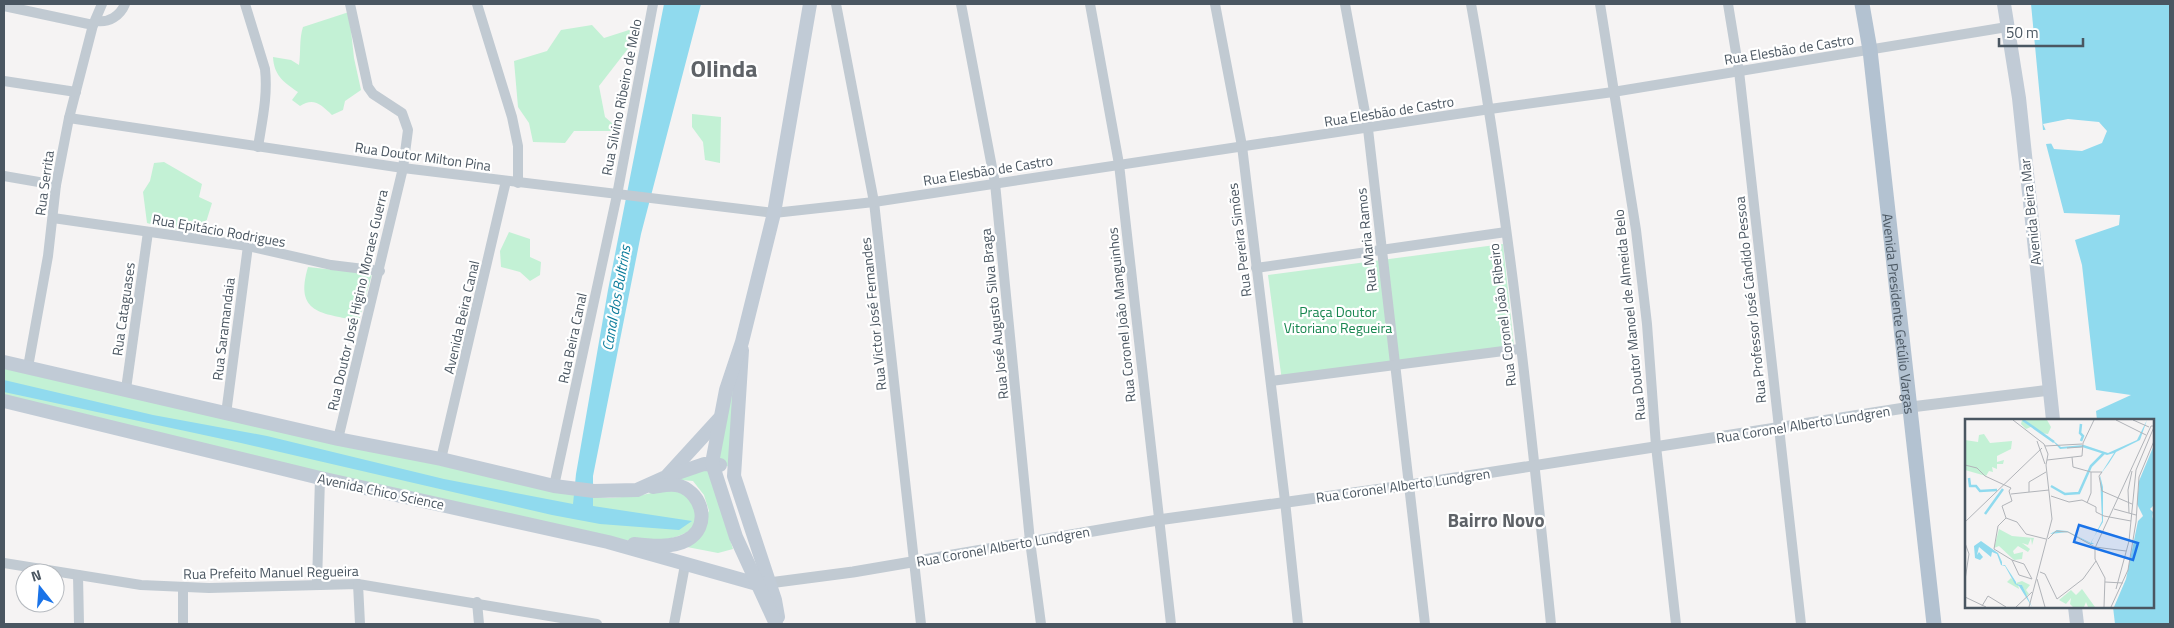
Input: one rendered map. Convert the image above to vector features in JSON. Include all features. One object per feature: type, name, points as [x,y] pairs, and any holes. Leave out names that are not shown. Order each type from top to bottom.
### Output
[{"type":"main road","points":[[763,583],[736,537],[712,463],[718,419],[729,376],[742,342],[774,213],[810,4]]},
{"type":"main road","name":"Avenida Presidente Getúlio Vargas","points":[[1862,4],[1870,50],[1934,624]]},
{"type":"main road","name":"Avenida Beira Mar","points":[[2004,4],[2019,98],[2053,419]]},
{"type":"main road","points":[[742,342],[734,476],[763,583],[777,624]]},
{"type":"main road","points":[[4,362],[126,389],[226,414],[338,439],[441,459],[554,486],[594,491],[638,490],[672,485],[683,487],[693,495],[700,505],[702,518],[697,531],[682,542],[663,546],[608,542]]},
{"type":"main road","name":"Avenida Chico Science","points":[[4,401],[320,478],[608,542],[685,565],[763,583]]},
{"type":"main road","points":[[666,477],[718,419]]},
{"type":"main road","points":[[638,490],[666,477],[712,463],[724,467],[734,476]]},
{"type":"main road","points":[[2075,608],[2077,624]]},
{"type":"street","name":"Rua Serrita","points":[[28,368],[53,218],[56,185],[69,118],[94,23],[102,4]]},
{"type":"street","points":[[4,6],[72,21],[94,23],[110,20],[118,16],[126,4]]},
{"type":"street","points":[[244,4],[267,80],[267,93],[258,147]]},
{"type":"street","name":"Rua Doutor José Higino Moraes Guerra","points":[[338,439],[380,271],[403,168],[408,130],[405,117],[399,110],[372,94],[368,88],[350,4]]},
{"type":"street","points":[[477,4],[512,117],[518,146],[518,183]]},
{"type":"street","name":"Rua Silvino Ribeiro de Melo","points":[[620,195],[653,4]]},
{"type":"street","name":"Rua Victor José Fernandes","points":[[836,4],[874,202],[921,624]]},
{"type":"street","name":"Rua José Augusto Silva Braga","points":[[961,4],[995,183],[1030,541],[1041,624]]},
{"type":"street","name":"Rua Coronel João Manguinhos","points":[[1090,4],[1118,164],[1171,624]]},
{"type":"street","name":"Rua Pereira Simões","points":[[1215,4],[1242,146],[1298,624]]},
{"type":"street","name":"Rua Maria Ramos","points":[[1344,4],[1368,128],[1380,249],[1410,485],[1425,624]]},
{"type":"street","name":"Rua Coronel João Ribeiro","points":[[1471,4],[1490,109],[1506,232],[1551,624]]},
{"type":"street","name":"Rua Doutor Manoel de Almeida Belo","points":[[1600,4],[1641,271],[1656,446],[1676,624]]},
{"type":"street","name":"Rua Professor José Cândido Pessoa","points":[[1728,4],[1739,71],[1777,428],[1801,624]]},
{"type":"street","name":"Rua Elesbão de Castro","points":[[774,213],[874,202],[1118,164],[1613,92],[2007,27]]},
{"type":"street","points":[[4,81],[76,92]]},
{"type":"street","name":"Rua Doutor Milton Pina","points":[[69,118],[126,125],[403,168],[774,213]]},
{"type":"street","points":[[4,176],[56,185]]},
{"type":"street","name":"Avenida Beira Canal","points":[[441,459],[506,181]]},
{"type":"street","name":"Rua Beira Canal","points":[[554,486],[620,195]]},
{"type":"street","name":"Rua Epitácio Rodrigues","points":[[53,218],[248,246],[330,265],[380,271]]},
{"type":"street","name":"Rua Cataguases","points":[[126,389],[148,232]]},
{"type":"street","points":[[1256,268],[1506,232]]},
{"type":"street","name":"Rua Saramandaia","points":[[226,414],[248,246]]},
{"type":"street","points":[[1271,381],[1520,349]]},
{"type":"street","name":"Rua Coronel Alberto Lundgren","points":[[763,583],[915,562],[1158,520],[1410,485],[1911,407],[2050,390]]},
{"type":"street","points":[[317,584],[320,478]]},
{"type":"street","name":"Rua Prefeito Manuel Regueira","points":[[4,563],[141,585],[209,588],[358,584],[477,602],[597,624]]},
{"type":"street","points":[[674,624],[685,565]]},
{"type":"street","points":[[78,575],[79,624]]},
{"type":"street","points":[[358,584],[360,624]]},
{"type":"street","points":[[183,587],[183,624]]},
{"type":"street","points":[[477,602],[479,624]]},
{"type":"green space","points":[[349,12],[354,58],[361,90],[345,101],[343,110],[332,115],[317,103],[309,102],[300,106],[292,100],[298,92],[280,78],[275,69],[273,57],[291,60],[299,65],[303,27]]},
{"type":"green space","points":[[592,25],[604,38],[629,30],[637,37],[599,86],[605,117],[621,131],[574,131],[565,143],[533,142],[529,123],[518,107],[514,61],[547,51],[561,30]]},
{"type":"green space","points":[[692,114],[721,117],[720,163],[705,160],[703,142],[692,127]]},
{"type":"green space","points":[[164,162],[202,184],[199,197],[212,203],[203,232],[168,229],[147,223],[143,192],[150,181],[154,163]]},
{"type":"green space","points":[[509,232],[530,239],[530,257],[541,262],[540,275],[530,281],[520,272],[501,267],[500,251]]},
{"type":"green space","name":"Praça Doutor Vitoriano Regueira","points":[[1503,244],[1514,346],[1282,381],[1268,275]]},
{"type":"green space","points":[[308,267],[372,274],[359,321],[323,313],[314,309],[308,303],[305,294],[305,282]]},
{"type":"green space","points":[[739,363],[730,468],[717,459]]},
{"type":"green space","points":[[4,367],[579,495],[608,498],[638,496],[673,488],[685,493],[697,504],[697,524],[678,536],[666,539],[641,541],[605,539],[4,398]]},
{"type":"green space","points":[[707,466],[733,549],[718,553],[687,547],[709,511],[704,495],[693,481],[670,479]]},
{"type":"water","name":"Canal dos Bultrins","points":[[664,4],[701,4],[641,234],[593,476],[593,506],[692,521],[679,530],[600,524],[552,515],[241,443],[4,392],[4,380],[153,415],[267,436],[444,479],[573,504],[576,474],[608,290]]},
{"type":"water","points":[[2031,4],[2170,4],[2170,624],[2115,624],[2113,608],[2154,608],[2154,419],[2097,419],[2096,411],[2131,395],[2096,390],[2082,265],[2075,240],[2119,225],[2120,215],[2064,213],[2046,144],[2090,140],[2087,126],[2043,130]]},
{"type":"pier","points":[[2068,119],[2099,122],[2107,131],[2102,143],[2082,151],[2054,149],[2050,141],[2088,138],[2085,129],[2047,133],[2043,124]]},
{"type":"district","name":"Olinda","points":[[724,68]]},
{"type":"district","name":"Bairro Novo","points":[[1496,519]]}]
